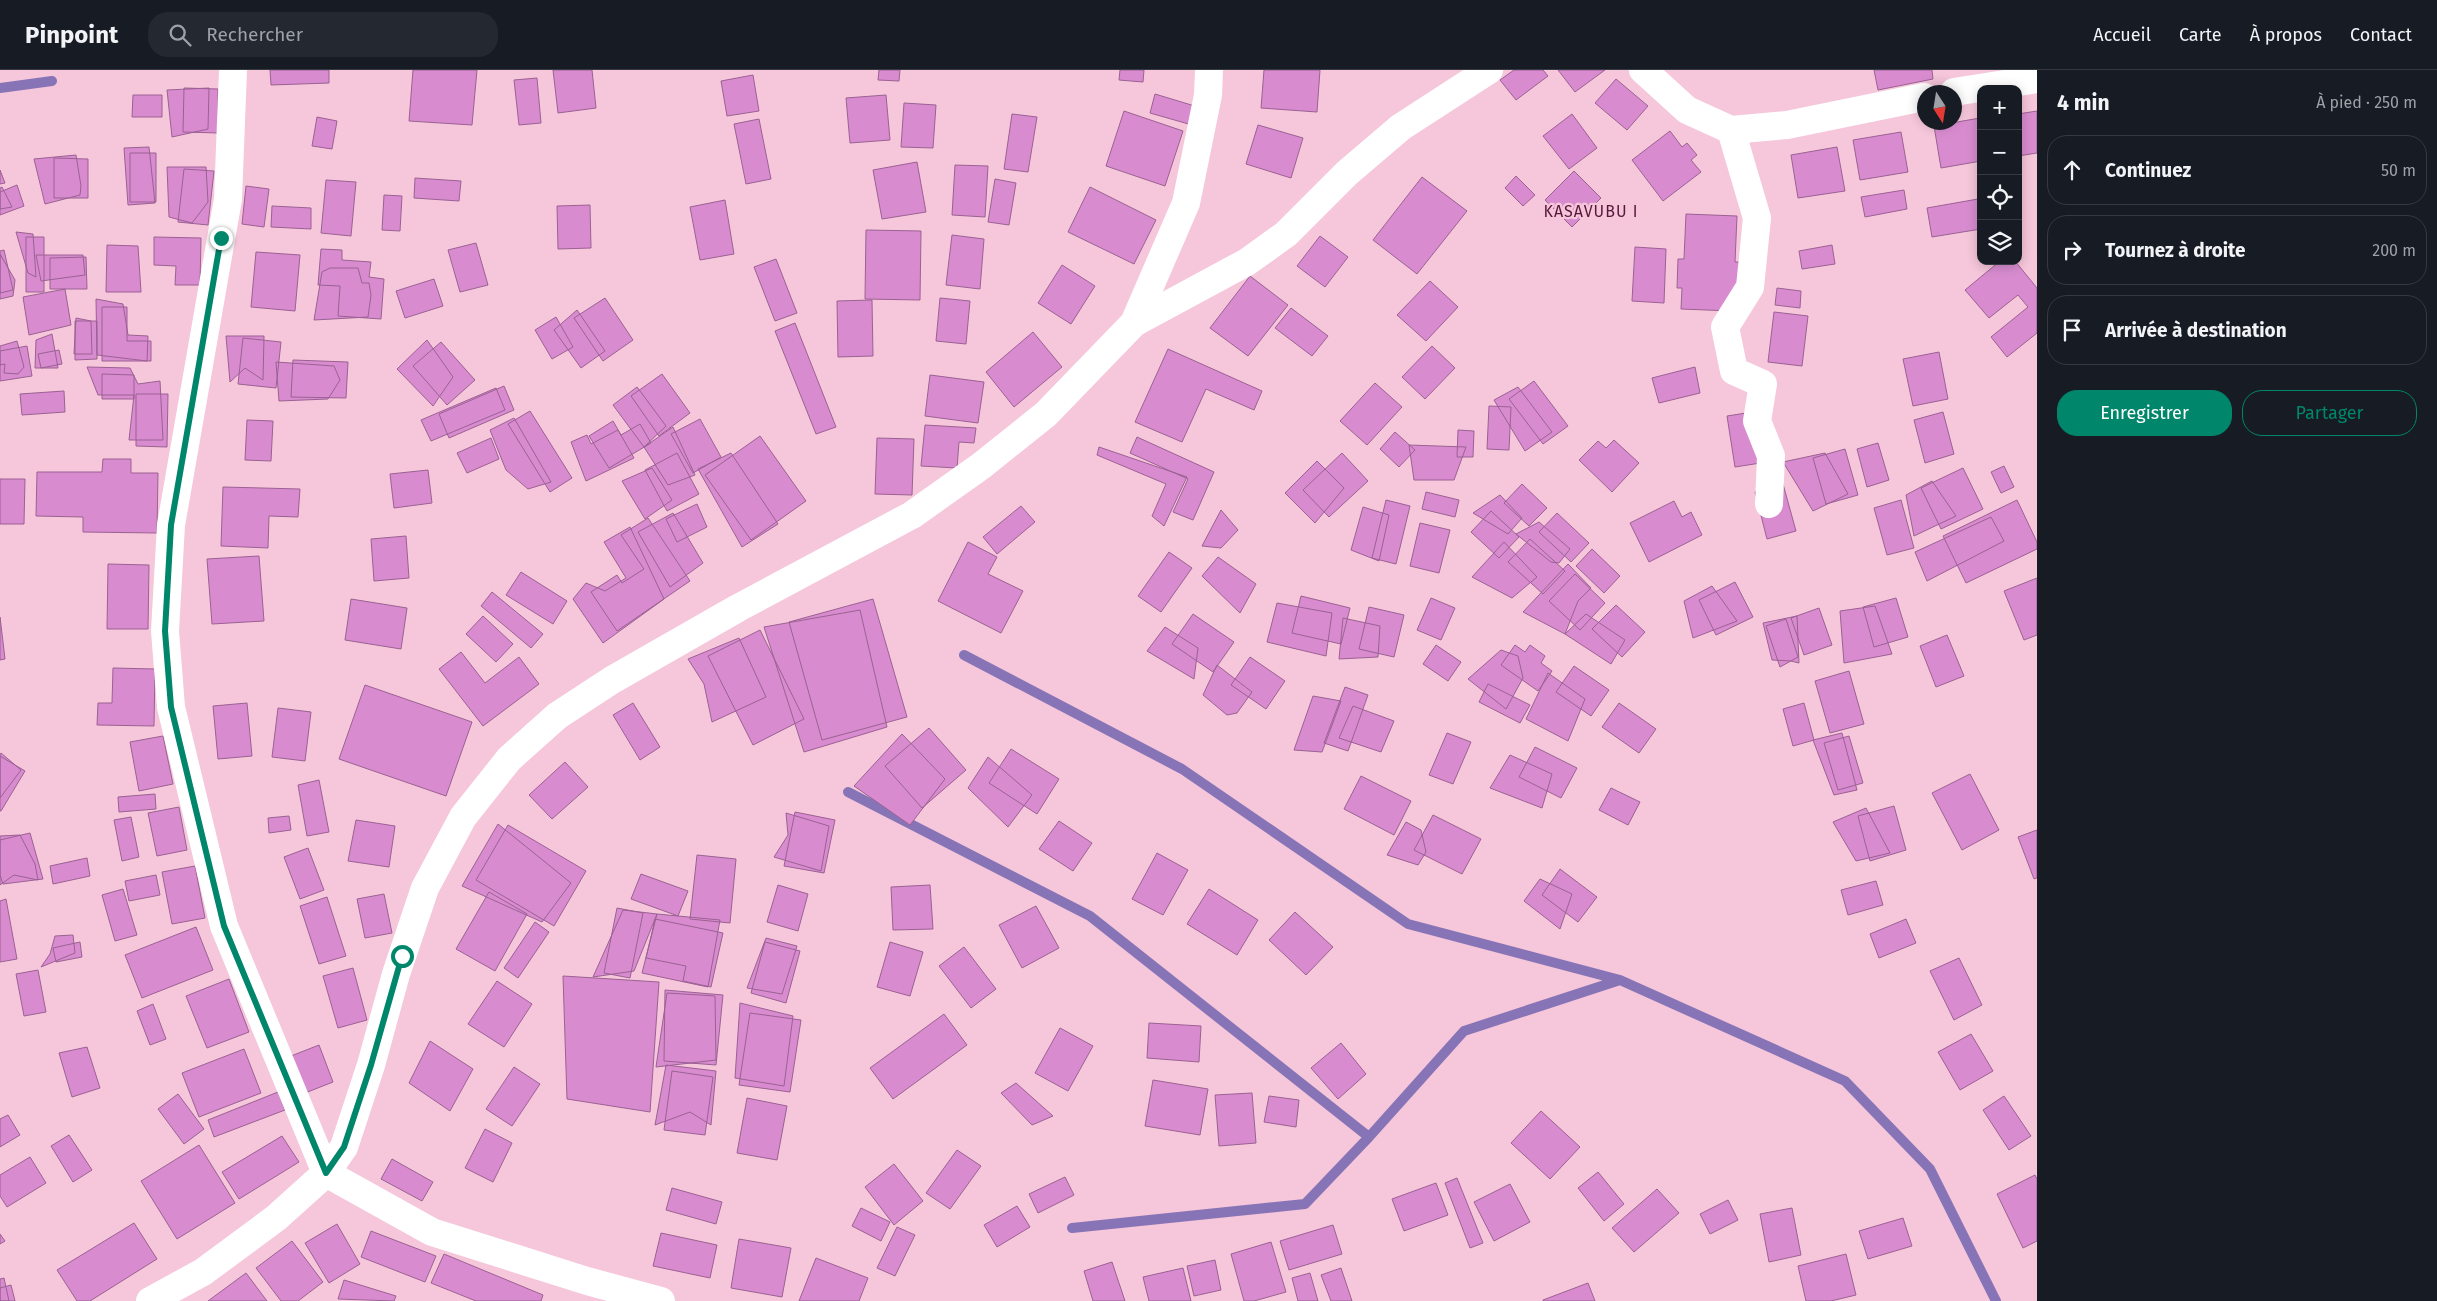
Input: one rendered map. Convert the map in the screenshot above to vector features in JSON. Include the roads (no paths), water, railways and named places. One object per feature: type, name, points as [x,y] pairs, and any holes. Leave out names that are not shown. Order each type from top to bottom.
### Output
[{"type":"street","points":[[233,70],[228,199],[171,525],[165,631],[170,698],[224,926],[326,1173],[432,1232],[586,1291],[661,1301]]},
{"type":"street","points":[[1134,324],[1186,203],[1208,95],[1209,70]]},
{"type":"street","points":[[150,1301],[203,1272],[276,1218],[326,1173],[344,1147],[371,1065],[396,974],[425,888],[463,817],[509,759],[557,716],[612,680],[738,608],[912,515],[981,466],[1046,414],[1134,324],[1247,262],[1286,234],[1347,173],[1401,127],[1488,70]]},
{"type":"street","points":[[1643,70],[1687,110],[1731,130],[1787,125],[1917,99]]},
{"type":"street","points":[[1962,91],[2037,79]]},
{"type":"street","points":[[1731,130],[1757,218],[1750,287],[1725,327],[1734,371],[1763,384],[1757,421],[1771,456],[1769,504]]},
{"type":"waterway","points":[[0,88],[52,81]]},
{"type":"waterway","points":[[964,655],[1182,769],[1408,924],[1620,980],[1845,1081],[1930,1169],[1996,1301]]},
{"type":"waterway","points":[[848,792],[1090,916],[1369,1137]]},
{"type":"waterway","points":[[1072,1228],[1305,1204],[1369,1137],[1464,1031],[1620,980]]},
{"type":"district","name":"KASAVUBU I","points":[[1591,211]]}]
